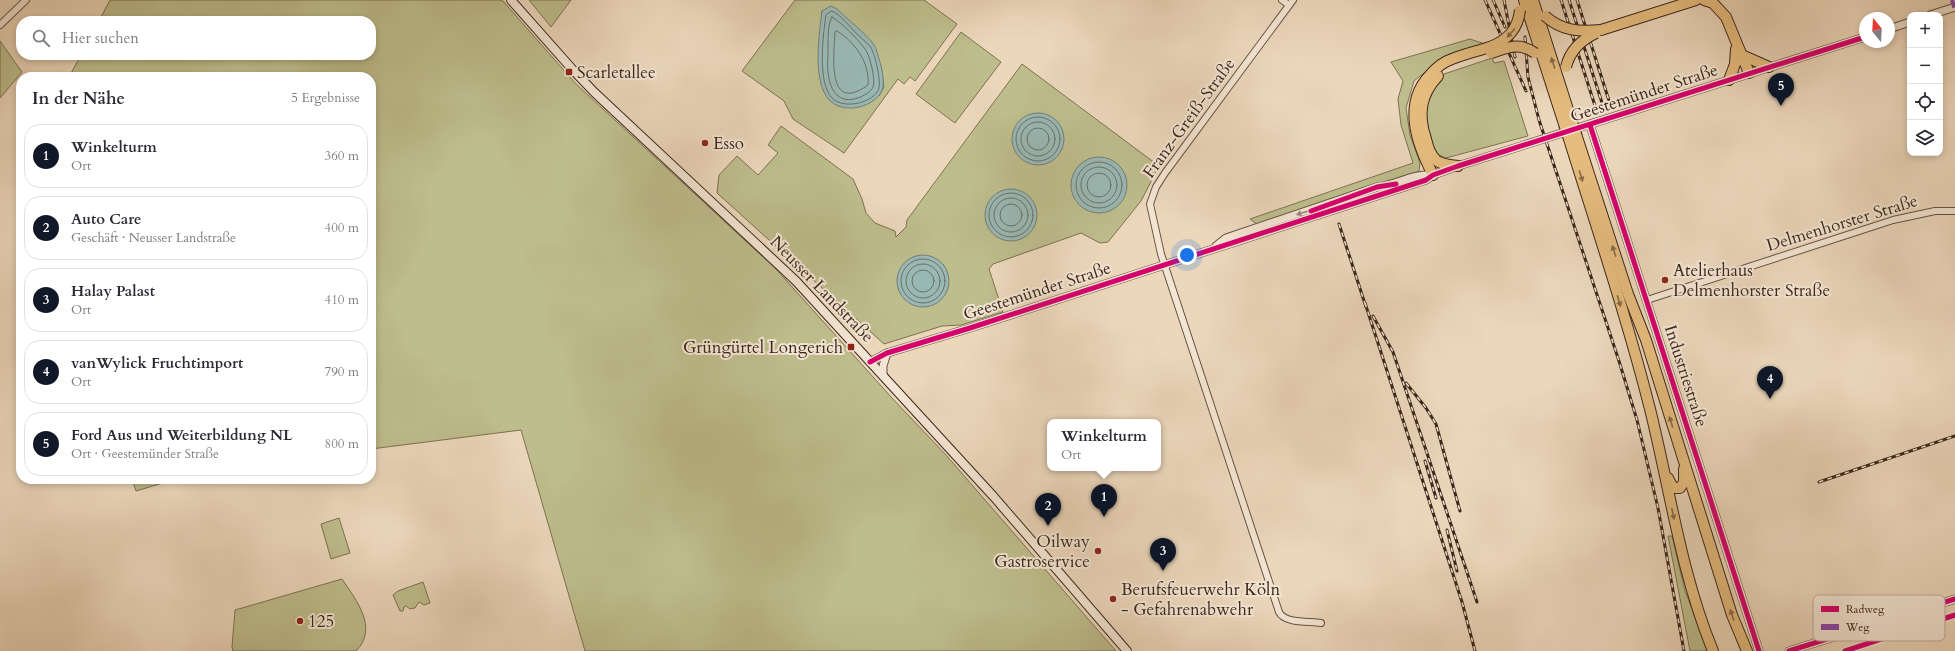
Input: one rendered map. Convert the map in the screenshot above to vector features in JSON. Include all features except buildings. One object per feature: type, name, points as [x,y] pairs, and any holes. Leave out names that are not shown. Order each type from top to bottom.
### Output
[{"type":"highway","name":"Industriestraße","points":[[1524,0],[1628,294],[1646,340],[1732,615],[1747,651]]},
{"type":"highway","name":"Industriestraße","points":[[1533,0],[1560,99]]},
{"type":"highway","points":[[1536,0],[1545,16],[1561,27],[1574,31],[1601,30],[1696,0]]},
{"type":"highway","points":[[1704,0],[1713,3],[1722,11],[1746,74]]},
{"type":"highway","points":[[1433,175],[1430,153],[1422,128],[1420,113],[1422,99],[1430,84],[1441,73],[1453,66],[1491,50],[1502,42],[1513,31],[1518,22],[1520,5]]},
{"type":"highway","points":[[1560,99],[1566,67],[1570,55],[1578,45],[1601,30]]},
{"type":"highway","points":[[1736,45],[1744,56],[1746,74]]},
{"type":"highway","points":[[1729,80],[1735,64],[1736,45]]},
{"type":"highway","points":[[1433,175],[1424,158],[1415,127],[1413,113],[1415,98],[1424,81],[1436,68],[1451,59],[1511,47],[1519,46],[1526,48],[1535,53],[1560,99]]},
{"type":"highway","points":[[1744,56],[1769,67]]},
{"type":"highway","name":"Industriestraße","points":[[1573,138],[1631,336],[1663,462],[1687,574],[1698,611],[1713,651]]},
{"type":"highway","points":[[1430,153],[1438,161],[1458,166]]},
{"type":"highway","points":[[1663,462],[1670,484],[1676,489],[1680,488],[1684,482],[1683,459]]},
{"type":"main road","name":"Neusser Landstraße","points":[[511,0],[589,86],[763,248],[796,281],[994,497],[1127,651]]},
{"type":"street","points":[[0,25],[26,0]]},
{"type":"street","points":[[1282,0],[1291,2]]},
{"type":"street","name":"Franz-Greiß-Straße","points":[[1164,264],[1151,216],[1150,204],[1156,187],[1291,2]]},
{"type":"street","points":[[1939,12],[1955,7]]},
{"type":"street","points":[[1895,27],[1907,23]]},
{"type":"street","name":"Geestemünder Straße","points":[[870,362],[887,353],[970,328],[1426,180],[1433,175],[1458,166],[1859,39]]},
{"type":"street","name":"Industriestraße","points":[[1590,125],[1759,651]]},
{"type":"street","name":"Delmenhorster Straße","points":[[1647,300],[1893,220],[1935,211],[1955,211]]},
{"type":"street","points":[[1164,264],[1279,612],[1284,619],[1321,623]]},
{"type":"street","points":[[862,353],[887,353],[883,366],[883,376]]},
{"type":"street","points":[[1945,602],[1955,599]]},
{"type":"street","points":[[1789,651],[1821,641]]},
{"type":"shaded area","points":[[110,0],[502,0],[577,85],[776,269],[892,398],[946,455],[1116,651],[585,651],[521,430],[376,448],[376,72],[72,72],[78,60],[376,60],[376,16],[102,16]]},
{"type":"shaded area","points":[[529,0],[571,0],[551,27]]},
{"type":"shaded area","points":[[795,0],[924,0],[957,24],[915,81],[910,77],[904,84],[898,79],[844,153],[793,119],[784,101],[742,71]],"holes":[[[822,11],[881,66],[884,87],[879,96],[820,44]]]},
{"type":"shaded area","points":[[961,32],[1001,62],[955,123],[916,94]]},
{"type":"shaded area","points":[[1470,39],[1488,45],[1444,57],[1414,81],[1406,108],[1410,135],[1420,163],[1419,171],[1390,183],[1258,225],[1250,219],[1413,163],[1401,125],[1398,99],[1403,81],[1391,62]]},
{"type":"shaded area","points":[[0,41],[22,72],[16,72],[16,79],[0,98]]},
{"type":"shaded area","points":[[1492,58],[1494,63],[1504,61],[1528,136],[1446,158],[1435,153],[1425,124],[1425,110],[1434,84],[1444,74]]},
{"type":"shaded area","points":[[1022,64],[1159,166],[1141,201],[1108,242],[1100,243],[1081,233],[993,264],[989,269],[1003,312],[961,325],[942,326],[884,344],[717,193],[719,175],[737,156],[758,175],[778,153],[768,145],[781,126],[853,179],[862,199],[866,213],[875,223],[895,231],[896,237],[906,227],[907,220]],"holes":[[[943,264],[948,277],[947,288],[943,297],[935,303],[926,306],[916,305],[906,299],[898,288]]]},
{"type":"shaded area","points":[[134,484],[159,484],[136,491]]},
{"type":"shaded area","points":[[339,518],[350,553],[331,559],[321,524]]},
{"type":"shaded area","points":[[1668,536],[1672,536],[1685,591],[1709,651],[1690,651]]},
{"type":"shaded area","name":"125","points":[[342,579],[359,605],[365,624],[363,642],[356,651],[233,651],[235,610]]},
{"type":"shaded area","points":[[423,582],[430,603],[424,605],[419,602],[415,608],[410,609],[406,606],[404,607],[403,611],[400,611],[393,595],[398,591]]},
{"type":"water","points":[[831,6],[837,9],[862,31],[876,49],[882,71],[883,86],[875,100],[867,105],[847,108],[838,106],[830,101],[824,92],[819,73],[818,52],[822,11]]},
{"type":"water","points":[[1038,113],[1048,115],[1056,121],[1062,129],[1064,139],[1062,149],[1056,157],[1048,163],[1038,165],[1028,163],[1020,157],[1014,149],[1012,139],[1014,129],[1020,121],[1028,115]]},
{"type":"water","points":[[1099,157],[1114,162],[1122,170],[1127,185],[1122,200],[1114,208],[1099,213],[1084,208],[1076,200],[1071,185],[1076,170],[1084,162]]},
{"type":"water","points":[[1011,189],[1025,193],[1033,201],[1037,215],[1033,229],[1025,237],[1011,241],[997,237],[989,229],[985,215],[989,201],[997,193]]},
{"type":"water","points":[[923,255],[933,257],[941,263],[947,271],[949,281],[947,291],[941,299],[933,305],[923,307],[913,305],[905,299],[899,291],[897,281],[899,271],[905,263],[913,257]]},
{"type":"railway","points":[[1485,0],[1526,91]]},
{"type":"railway","points":[[1493,0],[1505,27]]},
{"type":"railway","points":[[1504,0],[1515,57]]},
{"type":"railway","points":[[1561,0],[1597,112]]},
{"type":"railway","points":[[1569,0],[1604,109]]},
{"type":"railway","points":[[1577,0],[1611,107]]},
{"type":"railway","points":[[1525,37],[1528,77],[1539,120],[1619,361],[1637,420],[1658,508],[1684,651]]},
{"type":"railway","points":[[1339,224],[1366,307]]},
{"type":"railway","points":[[1365,303],[1462,602],[1475,651]]},
{"type":"railway","points":[[1373,316],[1393,352],[1477,602]]},
{"type":"railway","points":[[1406,383],[1426,408],[1436,424],[1460,511]]},
{"type":"railway","points":[[1819,482],[1955,436]]},
{"type":"railway","points":[[1425,461],[1436,498]]},
{"type":"railway","points":[[1447,530],[1457,571]]},
{"type":"marked path","points":[[1952,0],[1955,10]]},
{"type":"cycle path","points":[[870,362],[887,353],[970,328],[1426,180],[1433,175],[1458,166],[1859,39]]},
{"type":"cycle path","points":[[1590,125],[1759,651]]},
{"type":"cycle path","points":[[1311,211],[1377,187],[1396,184]]},
{"type":"cycle path","points":[[1945,602],[1955,599]]},
{"type":"cycle path","points":[[1945,618],[1955,615]]},
{"type":"cycle path","points":[[1789,651],[1821,641]]},
{"type":"cycle path","points":[[1845,651],[1876,641]]},
{"type":"place","name":"Scarletallee","points":[[569,72]]},
{"type":"place","name":"Ford Aus und Weiterbildung NL","points":[[1781,106]]},
{"type":"place","name":"Esso","points":[[705,143]]},
{"type":"place","name":"Atelierhaus Delmenhorster Straße","points":[[1665,280]]},
{"type":"place","name":"Grüngürtel Longerich","points":[[851,347]]},
{"type":"place","name":"vanWylick Fruchtimport","points":[[1770,399]]},
{"type":"place","name":"Winkelturm","points":[[1104,517]]},
{"type":"place","name":"Auto Care","points":[[1048,526]]},
{"type":"place","name":"Oilway Gastroservice","points":[[1098,551]]},
{"type":"place","name":"Halay Palast","points":[[1163,571]]},
{"type":"place","name":"Berufsfeuerwehr Köln - Gefahrenabwehr","points":[[1113,599]]},
{"type":"place","name":"125","points":[[300,621]]}]
